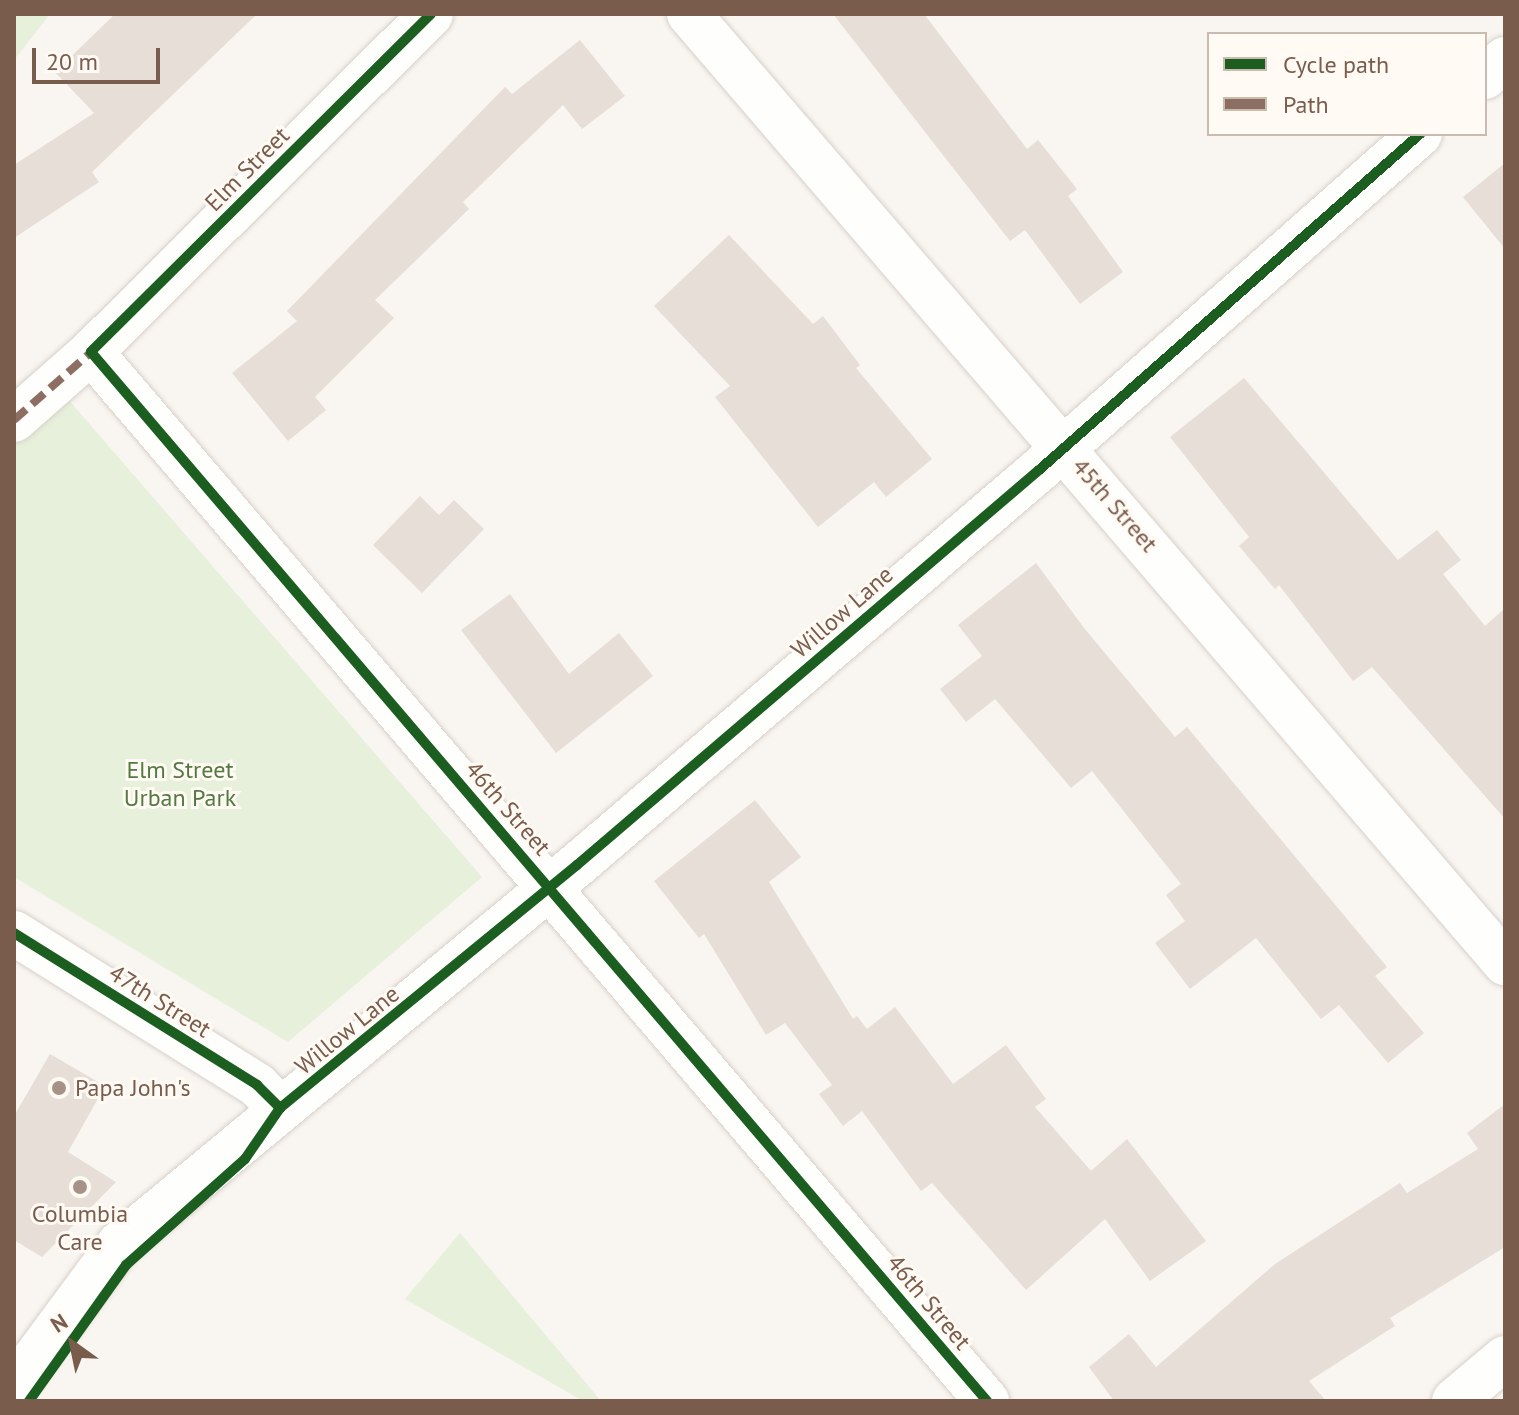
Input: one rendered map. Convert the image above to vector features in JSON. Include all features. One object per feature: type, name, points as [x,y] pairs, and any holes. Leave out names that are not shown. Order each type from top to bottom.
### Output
[{"type":"street","name":"Elm Street","points":[[14,420],[91,352],[431,14]]},
{"type":"street","name":"45th Street","points":[[689,14],[1066,447],[1505,963]]},
{"type":"street","points":[[1487,75],[1505,59]]},
{"type":"street","name":"Willow Lane","points":[[14,1386],[119,1244],[550,888],[1066,447],[1418,136]]},
{"type":"street","name":"46th Street","points":[[91,352],[987,1401]]},
{"type":"street","name":"47th Street","points":[[14,933],[257,1085],[280,1108]]},
{"type":"street","points":[[1454,1401],[1505,1358]]},
{"type":"green space","points":[[14,14],[50,14],[14,60]]},
{"type":"green space","name":"Elm Street Urban Park","points":[[14,383],[49,417],[67,398],[482,877],[288,1042],[14,877]]},
{"type":"green space","points":[[460,1233],[601,1401],[583,1401],[405,1299]]},
{"type":"building","points":[[115,14],[257,14],[92,172],[99,182],[14,238],[14,165],[94,113],[55,72]]},
{"type":"building","points":[[833,14],[924,14],[1027,149],[1038,140],[1077,189],[1068,196],[1123,272],[1080,304],[1025,230],[1010,241]]},
{"type":"building","points":[[580,40],[625,96],[582,129],[563,105],[463,202],[469,209],[375,300],[394,318],[315,397],[326,410],[288,441],[232,373],[297,321],[287,311],[505,87],[512,94]]},
{"type":"building","points":[[1505,163],[1505,249],[1463,197]]},
{"type":"building","points":[[729,235],[813,324],[823,316],[860,365],[856,368],[932,459],[886,497],[874,482],[818,527],[715,397],[730,386],[654,306]]},
{"type":"building","points":[[1244,378],[1398,560],[1437,530],[1461,560],[1443,574],[1485,626],[1505,608],[1505,819],[1372,667],[1353,681],[1279,585],[1275,589],[1239,546],[1249,537],[1170,437]]},
{"type":"building","points":[[420,496],[439,515],[454,500],[484,529],[422,593],[373,545]]},
{"type":"building","points":[[1036,563],[1084,628],[1175,737],[1187,727],[1387,967],[1375,976],[1424,1033],[1388,1063],[1339,1005],[1321,1019],[1256,938],[1190,989],[1155,943],[1185,921],[1166,895],[1181,884],[1092,771],[1071,788],[995,699],[966,722],[940,689],[982,656],[958,625]]},
{"type":"building","points":[[510,594],[569,674],[619,633],[653,676],[556,753],[461,630]]},
{"type":"building","points":[[755,800],[801,857],[769,882],[853,1019],[857,1016],[867,1029],[895,1007],[953,1084],[1006,1045],[1046,1099],[1035,1107],[1091,1171],[1127,1139],[1206,1241],[1150,1281],[1105,1219],[1026,1290],[932,1183],[921,1191],[862,1111],[843,1126],[819,1094],[832,1085],[785,1023],[766,1035],[704,934],[699,938],[654,881]]},
{"type":"building","points":[[50,1054],[105,1086],[68,1152],[116,1182],[42,1257],[14,1240],[14,1116]]},
{"type":"building","points":[[1505,1104],[1505,1247],[1390,1318],[1395,1326],[1309,1381],[1326,1401],[1114,1401],[1089,1367],[1129,1334],[1156,1367],[1275,1264],[1400,1183],[1407,1193],[1478,1149],[1467,1133]]},
{"type":"marked path","points":[[14,420],[91,352]]},
{"type":"cycle path","points":[[431,14],[91,352],[987,1401]]},
{"type":"cycle path","points":[[29,1401],[126,1265],[245,1159],[280,1108],[577,865],[1039,470],[1418,136]]},
{"type":"cycle path","points":[[14,933],[257,1085],[280,1108]]},
{"type":"place","name":"Papa John's","points":[[59,1088]]},
{"type":"place","name":"Columbia Care","points":[[80,1187]]}]
